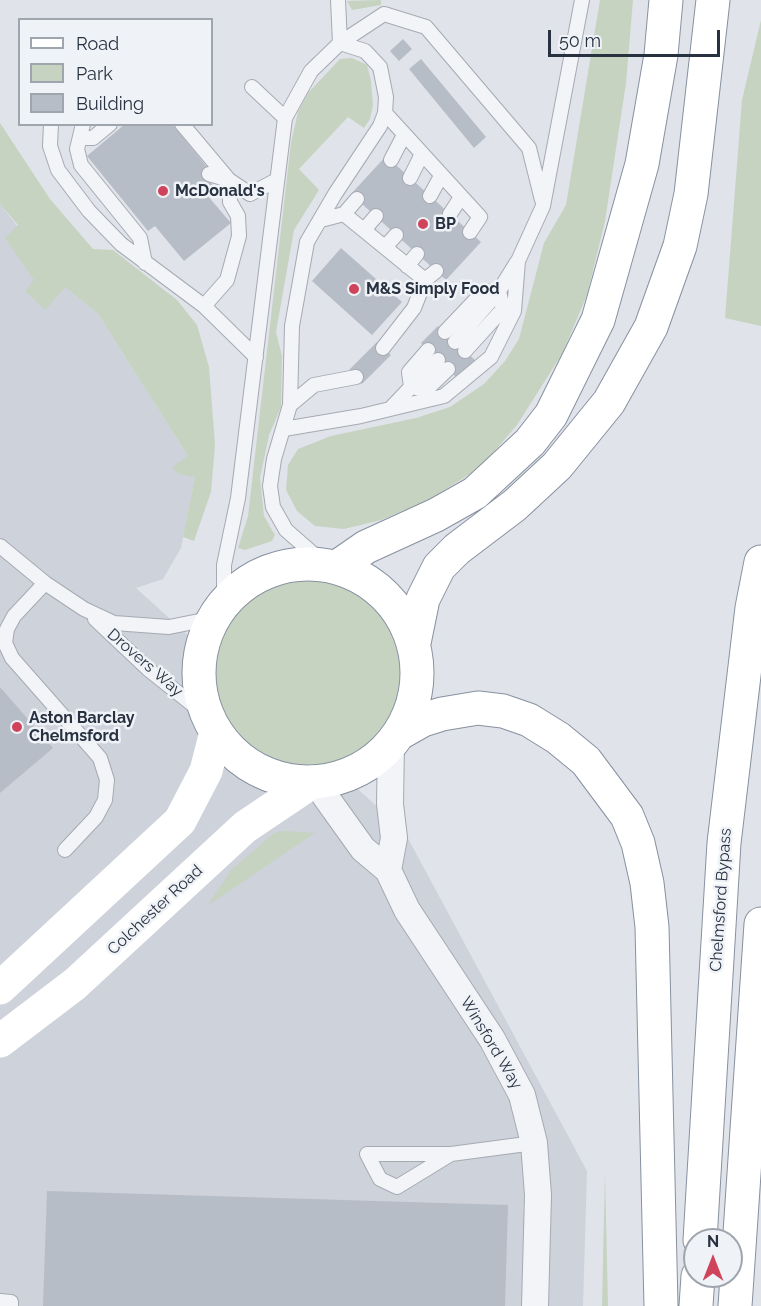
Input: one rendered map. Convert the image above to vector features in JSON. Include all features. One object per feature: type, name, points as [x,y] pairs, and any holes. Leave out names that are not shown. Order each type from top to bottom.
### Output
[{"type":"main road","points":[[332,566],[366,547],[436,515],[475,493],[530,442],[551,415],[598,320],[639,175],[661,55],[666,0]]},
{"type":"main road","points":[[414,643],[423,599],[439,567],[457,549],[515,505],[557,466],[609,402],[651,327],[680,246],[691,194],[713,0]]},
{"type":"main road","name":"Chelmsford Bypass","points":[[701,1228],[723,843],[752,608],[761,562]]},
{"type":"main road","points":[[395,739],[416,696],[418,664],[414,643],[393,603],[361,577],[332,566],[299,564],[263,573],[248,581],[220,608],[204,638],[198,669],[199,686],[211,724],[239,758],[259,771],[280,779],[313,782],[343,777],[363,768],[395,739],[423,720],[441,714],[478,708],[503,711],[529,720],[558,738],[586,761],[627,816],[638,843],[647,883],[652,927],[661,1306]]},
{"type":"main road","points":[[0,988],[180,821],[206,771],[211,724]]},
{"type":"main road","name":"Colchester Road","points":[[0,1041],[75,984],[245,827],[313,782]]},
{"type":"main road","points":[[735,1306],[761,924]]},
{"type":"main road","points":[[696,1306],[697,1288]]},
{"type":"street","points":[[388,870],[394,838],[390,804],[395,739]]},
{"type":"street","name":"Winsford Way","points":[[313,782],[363,849],[388,870],[407,910],[492,1039],[522,1095],[534,1143],[539,1211],[535,1306]]},
{"type":"lane","points":[[338,0],[340,43]]},
{"type":"lane","points":[[499,291],[483,292],[455,342],[503,309],[499,291],[518,261],[543,206],[582,0]]},
{"type":"lane","points":[[220,608],[224,565],[238,498],[275,181],[285,118],[311,71],[340,43],[384,14],[426,27],[529,148],[543,206]]},
{"type":"lane","points":[[332,566],[286,530],[273,507],[270,486],[274,459],[290,405],[292,326],[307,243],[335,194],[380,126],[385,113],[386,97],[380,67],[365,51],[340,43]]},
{"type":"lane","points":[[252,87],[285,118]]},
{"type":"lane","points":[[385,113],[480,218],[470,232]]},
{"type":"lane","points":[[51,126],[50,146],[58,170],[89,211],[121,244],[204,306],[256,357]]},
{"type":"lane","points":[[108,126],[93,138],[82,131],[77,149],[81,165],[140,238],[145,263]]},
{"type":"lane","points":[[184,126],[229,180],[250,194],[275,181]]},
{"type":"lane","points":[[391,160],[404,135]]},
{"type":"lane","points":[[410,178],[422,154]]},
{"type":"lane","points":[[209,174],[229,180]]},
{"type":"lane","points":[[430,196],[441,176]]},
{"type":"lane","points":[[204,306],[227,280],[239,236],[238,216],[230,202],[229,180]]},
{"type":"lane","points":[[450,214],[461,197]]},
{"type":"lane","points":[[321,220],[344,214],[357,199]]},
{"type":"lane","points":[[344,214],[425,280]]},
{"type":"lane","points":[[364,230],[376,216]]},
{"type":"lane","points":[[385,247],[396,235]]},
{"type":"lane","points":[[407,266],[417,254]]},
{"type":"lane","points":[[284,429],[390,409],[444,396],[491,357],[514,311],[518,261]]},
{"type":"lane","points":[[383,348],[414,308],[425,280],[436,271]]},
{"type":"lane","points":[[438,360],[426,390],[411,387],[409,372],[438,360]]},
{"type":"lane","points":[[290,405],[314,385],[356,377]]},
{"type":"lane","points":[[390,409],[411,387]]},
{"type":"lane","name":"Drovers Way","points":[[0,546],[45,583],[84,609],[114,623],[153,628],[184,624],[220,608]]},
{"type":"lane","points":[[45,583],[14,616],[7,629],[5,643],[12,658],[100,758],[107,780],[105,800],[96,817],[65,850]]},
{"type":"lane","name":"Drovers Way","points":[[84,609],[211,724]]},
{"type":"lane","points":[[451,1154],[398,1187],[380,1179],[367,1154],[451,1154],[534,1143]]},
{"type":"lane","points":[[0,1301],[11,1302],[11,1306]]},
{"type":"shaded area","points":[[0,204],[65,287],[98,314],[188,456],[195,477],[181,548],[163,579],[136,588],[404,831],[587,1171],[583,1306],[0,1306]]},
{"type":"green space","points":[[381,0],[381,5],[352,10],[347,1]]},
{"type":"green space","points":[[600,0],[633,0],[626,83],[605,221],[587,295],[562,354],[517,425],[486,461],[470,474],[428,500],[381,520],[344,529],[315,526],[297,511],[286,490],[288,465],[298,449],[331,436],[416,418],[450,407],[484,384],[505,361],[519,339],[544,243],[566,205]]},
{"type":"green space","points":[[761,20],[761,326],[725,318],[742,100]]},
{"type":"green space","points":[[352,58],[367,65],[373,105],[370,119],[364,128],[348,117],[299,169],[319,190],[294,230],[276,332],[282,356],[281,407],[269,435],[260,478],[264,516],[275,535],[272,541],[245,550],[238,548],[248,516],[291,143],[298,112],[308,93],[340,59]]},
{"type":"green space","points":[[0,123],[50,199],[93,249],[113,250],[177,300],[197,325],[209,367],[215,445],[211,492],[194,541],[183,537],[195,477],[179,474],[172,467],[188,456],[98,314],[65,287],[45,310],[25,291],[34,280],[5,238],[18,225],[0,204]]},
{"type":"green space","points":[[308,581],[343,588],[359,596],[373,608],[385,622],[393,638],[400,673],[393,708],[385,724],[373,738],[359,750],[343,758],[308,765],[273,758],[257,750],[243,738],[231,724],[223,708],[216,673],[223,638],[231,622],[243,608],[257,596],[273,588]]},
{"type":"green space","points":[[285,831],[315,833],[207,906],[232,869],[274,833]]},
{"type":"green space","points":[[605,1172],[608,1306],[602,1306]]},
{"type":"building","points":[[403,39],[412,49],[399,61],[390,51]]},
{"type":"building","points":[[421,59],[486,137],[474,148],[409,69]]},
{"type":"building","name":"McDonald's","points":[[123,126],[174,126],[211,172],[206,176],[215,188],[207,195],[231,223],[184,261],[155,226],[148,231],[87,156]]},
{"type":"building","name":"BP","points":[[386,156],[481,242],[446,280],[351,194]]},
{"type":"building","name":"M&S Simply Food","points":[[341,248],[402,302],[372,335],[312,281]]},
{"type":"building","points":[[438,326],[475,360],[457,378],[421,343]]},
{"type":"building","points":[[377,342],[391,355],[362,384],[349,370]]},
{"type":"building","name":"Aston Barclay Chelmsford","points":[[0,687],[53,748],[0,793]]},
{"type":"building","points":[[47,1191],[508,1205],[505,1306],[43,1306]]},
{"type":"place","name":"McDonald's","points":[[163,191]]},
{"type":"place","name":"BP","points":[[423,224]]},
{"type":"place","name":"M&S Simply Food","points":[[354,289]]},
{"type":"place","name":"Aston Barclay Chelmsford","points":[[17,727]]}]
